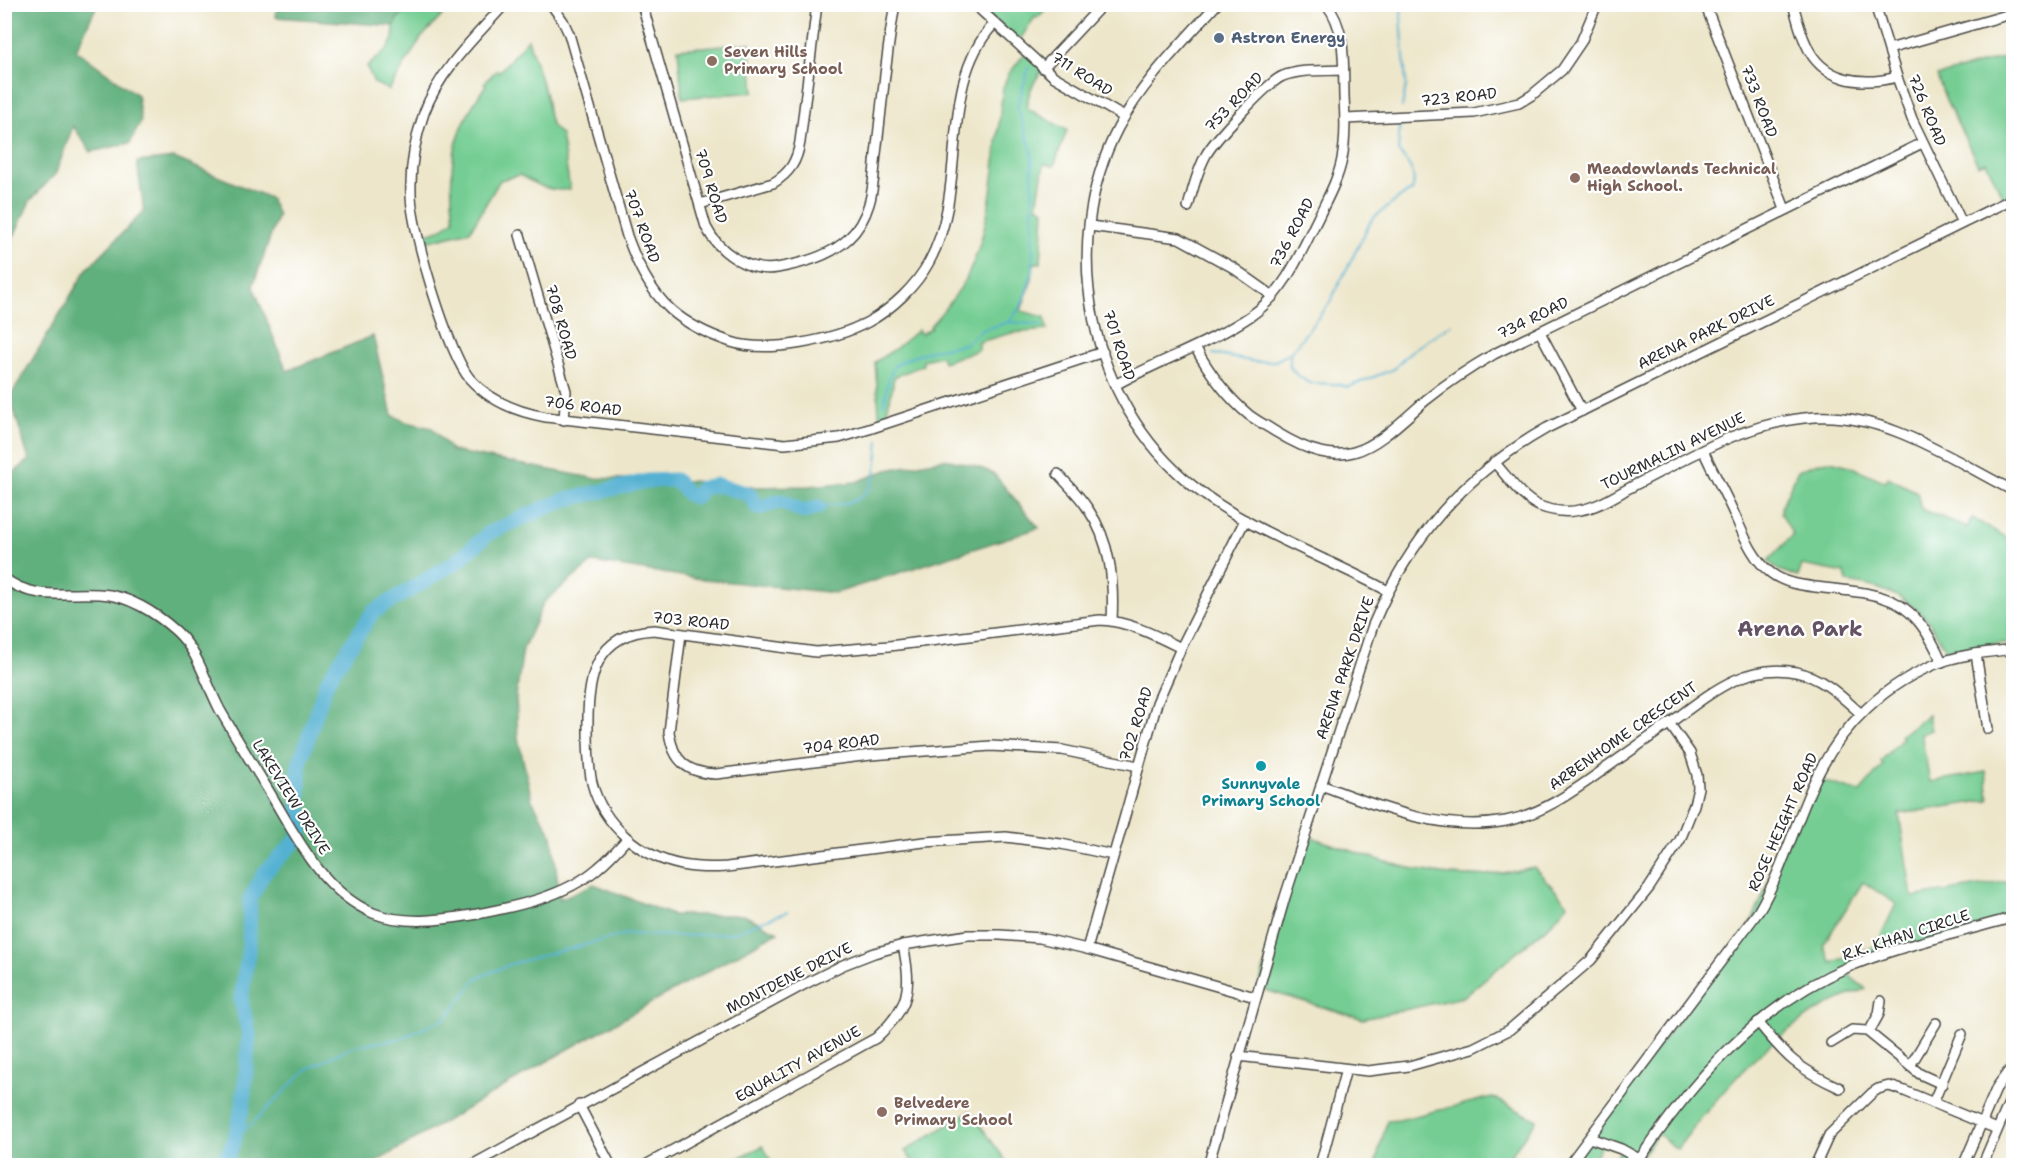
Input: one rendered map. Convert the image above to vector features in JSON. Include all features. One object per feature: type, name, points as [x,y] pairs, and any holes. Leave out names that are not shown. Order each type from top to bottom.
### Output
[{"type":"street","name":"706 ROAD","points":[[505,4],[450,66],[427,105],[417,135],[411,172],[411,196],[414,223],[452,346],[469,378],[480,389],[513,410],[564,420],[758,442],[808,443],[839,438],[869,429],[1103,352]]},
{"type":"street","name":"707 ROAD","points":[[551,4],[569,34],[627,236],[639,267],[658,296],[671,310],[691,324],[732,343],[758,346],[785,346],[809,341],[867,322],[895,302],[922,274],[939,242],[945,222],[961,89],[965,73],[976,49],[994,24]]},
{"type":"street","name":"709 ROAD","points":[[642,4],[706,227],[711,237],[732,256],[760,267],[774,268],[810,260],[837,248],[849,239],[859,226],[869,203],[895,4]]},
{"type":"street","points":[[700,204],[773,183],[783,178],[791,168],[797,157],[800,142],[816,4]]},
{"type":"street","name":"711 ROAD","points":[[974,4],[1053,76],[1124,117]]},
{"type":"street","points":[[1043,68],[1103,4]]},
{"type":"street","name":"701 ROAD","points":[[1217,4],[1156,73],[1124,117],[1111,142],[1103,165],[1096,191],[1087,251],[1089,293],[1103,352],[1115,386],[1130,414],[1162,457],[1205,495],[1245,520],[1388,591]]},
{"type":"street","name":"723 ROAD","points":[[1346,119],[1474,113],[1519,103],[1562,70],[1581,42],[1597,4]]},
{"type":"street","name":"733 ROAD","points":[[1705,4],[1785,209]]},
{"type":"street","points":[[1793,4],[1813,58],[1832,74],[1857,82],[1882,81],[1897,77]]},
{"type":"street","name":"726 ROAD","points":[[1875,4],[1897,77],[1922,143],[1962,223]]},
{"type":"street","name":"736 ROAD","points":[[1115,386],[1195,347],[1254,314],[1273,296],[1292,270],[1338,175],[1344,143],[1346,119],[1339,26],[1327,5]]},
{"type":"street","points":[[1889,49],[2013,13]]},
{"type":"street","name":"753 ROAD","points":[[1188,207],[1197,174],[1208,152],[1274,81],[1286,74],[1343,70]]},
{"type":"street","name":"734 ROAD","points":[[1195,347],[1227,394],[1250,416],[1304,447],[1320,453],[1341,455],[1371,446],[1428,399],[1494,354],[1922,143]]},
{"type":"street","name":"ARENA PARK DRIVE","points":[[1208,1166],[1255,997],[1373,625],[1401,567],[1427,528],[1461,491],[1516,446],[1582,411],[2013,198]]},
{"type":"street","points":[[1090,226],[1179,238],[1232,267],[1273,296]]},
{"type":"street","name":"708 ROAD","points":[[520,235],[566,391],[564,420]]},
{"type":"street","points":[[1540,332],[1582,411]]},
{"type":"street","name":"TOURMALIN AVENUE","points":[[1494,462],[1522,494],[1532,501],[1550,509],[1569,512],[1599,504],[1730,437],[1777,421],[1830,417],[1862,422],[1897,432],[2013,491]]},
{"type":"street","points":[[1703,450],[1754,553],[1773,575],[1791,583],[1861,592],[1895,602],[1906,609],[1925,628],[1942,662]]},
{"type":"street","points":[[1058,474],[1088,508],[1099,528],[1112,574],[1112,620]]},
{"type":"street","name":"702 ROAD","points":[[1087,949],[1157,703],[1181,648],[1245,520]]},
{"type":"street","name":"LAKEVIEW DRIVE","points":[[4,578],[26,591],[48,595],[102,594],[118,597],[138,605],[177,632],[190,646],[220,710],[301,845],[340,892],[357,905],[375,914],[423,920],[492,911],[549,895],[598,869],[627,839]]},
{"type":"street","name":"703 ROAD","points":[[1113,855],[1052,842],[1006,837],[924,842],[727,867],[700,868],[665,861],[644,851],[627,839],[609,818],[593,785],[588,751],[588,696],[591,677],[603,655],[626,636],[640,631],[654,630],[816,652],[889,646],[1083,620],[1112,620],[1181,648]]},
{"type":"street","name":"704 ROAD","points":[[681,634],[669,732],[670,744],[679,760],[696,771],[716,774],[871,755],[991,746],[1062,750],[1138,766]]},
{"type":"street","name":"ROSE HEIGHT ROAD","points":[[1568,1166],[1758,912],[1775,882],[1815,779],[1837,742],[1860,713],[1893,687],[1942,662],[1976,654],[2013,650]]},
{"type":"street","points":[[1976,654],[1988,729]]},
{"type":"street","name":"ARBENHOME CRESCENT","points":[[1321,786],[1433,820],[1472,824],[1508,820],[1536,812],[1561,800],[1717,688],[1734,679],[1767,670],[1798,672],[1816,679],[1838,693],[1860,713]]},
{"type":"street","points":[[1238,1056],[1368,1071],[1409,1066],[1487,1042],[1509,1030],[1591,960],[1642,897],[1667,863],[1680,840],[1698,788],[1694,763],[1669,723]]},
{"type":"street","name":"R.K. KHAN CIRCLE","points":[[1637,1162],[1682,1102],[1720,1058],[1758,1022],[1784,1002],[1846,968],[1915,945],[2013,917]]},
{"type":"street","name":"MONTDENE DRIVE","points":[[470,1166],[579,1105],[843,965],[903,945],[968,935],[1040,938],[1087,949],[1255,997]]},
{"type":"street","name":"EQUALITY AVENUE","points":[[644,1166],[876,1038],[898,1015],[908,990],[909,975],[903,945]]},
{"type":"street","points":[[1869,1032],[1879,1014],[1881,1001]]},
{"type":"street","points":[[1758,1022],[1781,1052],[1793,1063],[1839,1088]]},
{"type":"street","points":[[1910,1066],[1936,1023]]},
{"type":"street","points":[[1831,1042],[1852,1030],[1862,1029],[1869,1032],[1926,1078],[1942,1084]]},
{"type":"street","points":[[1933,1103],[1962,1034]]},
{"type":"street","points":[[1963,1166],[1997,1087],[2013,1064]]},
{"type":"street","points":[[1320,1166],[1346,1070]]},
{"type":"street","points":[[1815,1166],[1829,1135],[1878,1089],[1889,1086],[1997,1129]]},
{"type":"street","points":[[1982,1166],[2013,1091]]},
{"type":"street","points":[[579,1105],[611,1166]]},
{"type":"street","points":[[1590,1138],[1621,1149],[1637,1162]]},
{"type":"green space","points":[[277,4],[412,5],[397,19],[394,26],[276,17]]},
{"type":"green space","points":[[4,5],[97,5],[76,50],[137,95],[141,121],[130,143],[91,152],[73,126],[56,173],[30,201],[5,256]]},
{"type":"green space","points":[[412,5],[452,5],[421,38],[389,90],[374,83],[367,67],[388,48],[393,39],[397,19]]},
{"type":"green space","points":[[975,5],[1050,5],[1037,18],[1035,17],[1017,44]]},
{"type":"green space","points":[[528,39],[546,96],[552,126],[561,135],[570,189],[550,189],[520,175],[500,180],[470,231],[425,242],[424,235],[439,230],[454,220],[452,165],[466,118],[486,85],[484,83],[497,70],[499,72]]},
{"type":"green space","points":[[750,43],[754,92],[682,98],[678,49]]},
{"type":"green space","points":[[1026,52],[1043,69],[1030,92],[1028,109],[1067,130],[1054,166],[1044,164],[1037,206],[1044,210],[1041,263],[1034,263],[1032,279],[1021,311],[1045,317],[1047,330],[1012,333],[979,342],[979,350],[943,362],[941,356],[923,360],[923,365],[894,377],[887,412],[883,424],[880,425],[875,362],[918,330],[921,334],[931,328],[930,326],[964,282],[974,261],[982,238],[992,188],[1003,88],[1008,75]]},
{"type":"green space","points":[[2013,55],[2013,198],[2005,202],[1986,162],[1978,165],[1946,100],[1937,76]]},
{"type":"green space","points":[[174,158],[270,198],[278,215],[253,286],[287,371],[373,336],[392,415],[406,422],[432,428],[452,451],[592,478],[691,481],[756,487],[856,482],[887,470],[944,459],[972,465],[993,473],[1039,528],[836,593],[701,579],[593,562],[544,602],[523,649],[516,697],[518,738],[532,800],[552,835],[560,899],[594,884],[672,915],[744,915],[778,932],[558,1055],[371,1165],[5,1166],[4,481],[29,460],[10,397],[86,270],[144,211],[137,162]]},
{"type":"green space","points":[[1830,461],[1850,466],[1886,482],[1888,477],[1917,492],[1921,509],[1967,528],[1972,518],[2013,541],[2013,642],[1948,650],[1932,626],[1918,611],[1890,593],[1847,582],[1845,573],[1802,565],[1798,577],[1779,570],[1768,561],[1793,535],[1781,513],[1783,503],[1798,470]]},
{"type":"green space","points":[[1928,715],[1931,730],[1921,734],[1930,782],[1986,772],[1989,800],[1899,814],[1912,897],[2010,881],[2008,862],[2013,861],[2013,917],[1847,969],[1852,978],[1866,989],[1837,1000],[1784,1033],[1737,1076],[1677,1149],[1657,1134],[1635,1165],[1612,1165],[1621,1149],[1602,1144],[1590,1165],[1568,1166],[1751,923],[1815,779],[1860,792],[1883,765],[1881,761],[1902,739],[1900,736]],"holes":[[[1863,882],[1896,904],[1876,946],[1831,963],[1823,945]]]},
{"type":"green space","points":[[1305,835],[1404,867],[1444,874],[1483,875],[1534,867],[1568,904],[1550,925],[1463,997],[1363,1019],[1258,988]]},
{"type":"green space","points":[[1492,1097],[1537,1120],[1503,1165],[1375,1165],[1387,1121]]},
{"type":"green space","points":[[970,1111],[1009,1165],[915,1165],[905,1151]]},
{"type":"green space","points":[[763,1146],[773,1165],[742,1165],[738,1158]]},
{"type":"waterway","points":[[1402,107],[1406,85],[1401,15],[1403,4]]},
{"type":"waterway","points":[[1009,322],[1021,306],[1033,271],[1032,151],[1017,106],[1029,67]]},
{"type":"waterway","points":[[1213,354],[1256,362],[1275,361],[1290,353],[1329,304],[1372,219],[1412,191],[1413,174],[1398,151],[1400,124]]},
{"type":"waterway","points":[[884,404],[894,366],[909,358],[932,350],[965,344],[982,330],[1009,322],[1042,325]]},
{"type":"waterway","points":[[1290,354],[1290,367],[1309,383],[1348,387],[1394,369],[1410,352],[1452,324]]},
{"type":"waterway","points":[[818,507],[852,502],[869,489],[877,465],[879,440]]},
{"type":"waterway","points":[[219,1166],[229,1153],[234,1141],[243,1105],[249,1035],[241,1000],[249,946],[250,899],[264,873],[296,841],[301,832],[299,765],[327,681],[373,612],[456,562],[489,533],[564,500],[647,481],[675,480],[688,494],[695,497],[701,488],[717,485],[749,494],[758,508],[781,501],[804,512],[818,507]]},
{"type":"waterway","points":[[234,1141],[306,1070],[353,1046],[399,1039],[446,1018],[477,978],[511,964],[626,934],[680,936],[731,933],[787,912]]},
{"type":"place","name":"Astron Energy","points":[[1219,38]]},
{"type":"place","name":"Seven Hills Primary School","points":[[712,61]]},
{"type":"place","name":"Meadowlands Technical High School.","points":[[1575,178]]},
{"type":"place","name":"Sunnyvale Primary School","points":[[1261,766]]},
{"type":"place","name":"Belvedere Primary School","points":[[882,1112]]},
{"type":"district","name":"Arena Park","points":[[1800,629]]}]
